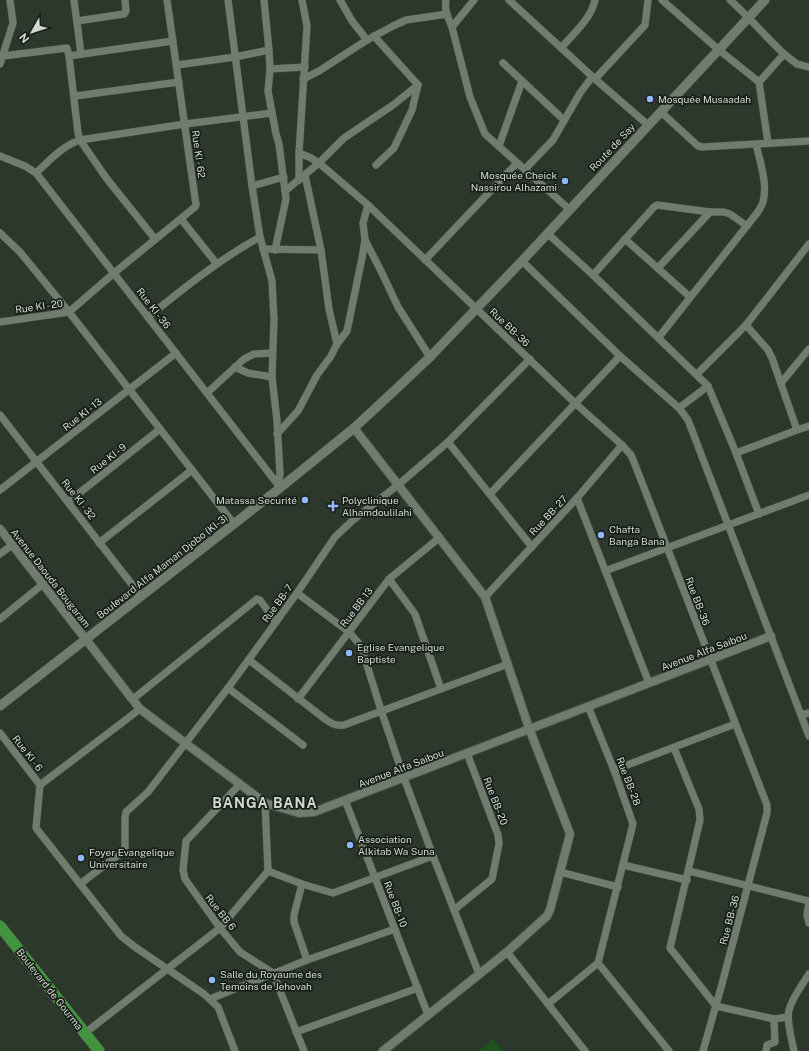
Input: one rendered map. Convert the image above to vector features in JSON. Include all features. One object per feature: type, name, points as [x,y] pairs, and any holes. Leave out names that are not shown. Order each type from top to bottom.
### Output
[{"type":"highway","name":"Boulevard de Gourma","points":[[0,926],[99,1051]]},
{"type":"highway","name":"Boulevard de Gourma","points":[[0,935],[91,1051]]},
{"type":"main road","name":"Route de Say","points":[[476,309],[765,0]]},
{"type":"main road","name":"Boulevard Alfa Maman Djobo (KI-3)","points":[[0,706],[234,524],[279,486],[354,428],[430,358],[476,309]]},
{"type":"street","points":[[0,64],[13,23],[10,0]]},
{"type":"street","points":[[74,0],[81,54]]},
{"type":"street","points":[[77,21],[124,14],[126,11],[125,0]]},
{"type":"street","name":"Rue KI - 62","points":[[114,273],[194,209],[196,205],[168,0]]},
{"type":"street","points":[[228,0],[252,186],[260,237],[272,281],[274,319],[272,377],[277,412],[280,474],[279,486]]},
{"type":"street","points":[[264,0],[270,69],[268,91],[279,144],[286,201],[275,250]]},
{"type":"street","points":[[302,0],[307,26],[305,67],[302,79],[299,153],[302,178],[321,250],[329,309],[337,344]]},
{"type":"street","points":[[340,0],[352,21],[367,40]]},
{"type":"street","points":[[446,0],[445,6],[470,97],[485,134],[569,210]]},
{"type":"street","points":[[452,27],[474,0]]},
{"type":"street","points":[[509,0],[648,125]]},
{"type":"street","points":[[561,48],[589,16],[595,0]]},
{"type":"street","points":[[525,169],[553,140],[580,93],[645,25],[648,0]]},
{"type":"street","points":[[662,0],[718,50],[758,82],[768,142]]},
{"type":"street","points":[[730,0],[749,17],[765,36],[784,54],[797,64],[809,67]]},
{"type":"street","points":[[302,79],[336,61],[374,36],[406,20],[447,14]]},
{"type":"street","points":[[374,36],[418,86]]},
{"type":"street","points":[[69,56],[173,41]]},
{"type":"street","points":[[3,56],[65,47],[68,50],[80,140],[107,179],[155,239]]},
{"type":"street","points":[[177,65],[235,57],[269,50]]},
{"type":"street","points":[[758,82],[784,54]]},
{"type":"street","points":[[503,63],[564,120]]},
{"type":"street","points":[[270,69],[305,67]]},
{"type":"street","points":[[499,146],[522,81]]},
{"type":"street","points":[[75,96],[179,82]]},
{"type":"street","points":[[285,191],[319,163],[344,138],[418,86]]},
{"type":"street","points":[[376,165],[394,148],[412,110],[418,86]]},
{"type":"street","points":[[661,112],[698,146],[702,147],[768,142],[809,141]]},
{"type":"street","points":[[36,173],[59,152],[73,142],[80,140],[185,124],[272,114]]},
{"type":"street","points":[[659,337],[763,204],[763,175],[756,144]]},
{"type":"street","name":"Rue BB- 36","points":[[299,153],[319,163],[368,205],[631,455],[767,805],[767,813],[703,1051]]},
{"type":"street","name":"Rue KI - 36","points":[[0,156],[25,166],[36,173],[279,486]]},
{"type":"street","points":[[426,260],[517,162]]},
{"type":"street","points":[[252,186],[284,177]]},
{"type":"street","points":[[277,434],[298,411],[311,386],[331,356],[337,344],[347,332],[365,240],[363,223],[368,205]]},
{"type":"street","points":[[593,275],[657,205],[710,212],[724,212],[730,214],[747,226]]},
{"type":"street","points":[[658,268],[710,212]]},
{"type":"street","points":[[181,219],[217,264]]},
{"type":"street","points":[[0,233],[20,252],[69,312],[234,524]]},
{"type":"street","points":[[547,233],[659,337],[708,386],[736,453],[759,514]]},
{"type":"street","points":[[148,317],[217,264],[260,237]]},
{"type":"street","points":[[626,239],[690,297]]},
{"type":"street","points":[[365,240],[398,307],[430,358]]},
{"type":"street","points":[[697,374],[746,325],[809,244]]},
{"type":"street","points":[[263,249],[321,250]]},
{"type":"street","points":[[522,261],[620,356],[679,408],[692,428],[809,736]]},
{"type":"street","name":"Rue KI - 20","points":[[0,322],[69,312],[114,273]]},
{"type":"street","points":[[746,325],[768,350],[797,430]]},
{"type":"street","points":[[781,383],[809,349]]},
{"type":"street","points":[[207,393],[244,359],[254,354],[272,353]]},
{"type":"street","name":"Rue KI - 13","points":[[0,490],[176,354]]},
{"type":"street","points":[[490,494],[620,356]]},
{"type":"street","name":"Rue BB- 7","points":[[80,884],[122,852],[125,848],[126,812],[148,792],[228,688],[297,593],[335,537],[353,520],[398,485],[448,442],[530,359]]},
{"type":"street","points":[[235,367],[248,374],[272,377]]},
{"type":"street","points":[[679,408],[708,386]]},
{"type":"street","name":"Rue KI - 32","points":[[0,415],[141,596]]},
{"type":"street","points":[[736,453],[809,426]]},
{"type":"street","points":[[354,428],[485,597],[529,728],[570,834],[550,910],[547,916],[507,952],[383,1051]]},
{"type":"street","name":"Rue KI - 9","points":[[68,502],[160,429]]},
{"type":"street","points":[[448,442],[532,547]]},
{"type":"street","name":"Rue BB- 27","points":[[485,597],[577,498],[622,445]]},
{"type":"street","points":[[99,542],[192,470]]},
{"type":"street","points":[[605,571],[809,495]]},
{"type":"street","points":[[577,498],[649,683]]},
{"type":"street","name":"Avenue Daouda Bougaram","points":[[0,529],[86,639]]},
{"type":"street","name":"Rue BB 13","points":[[298,699],[389,579],[439,538]]},
{"type":"street","points":[[0,554],[12,545]]},
{"type":"street","points":[[389,579],[415,614],[441,689]]},
{"type":"street","points":[[0,618],[43,584]]},
{"type":"street","points":[[297,593],[349,632],[358,641],[364,651],[381,710],[404,778],[480,974]]},
{"type":"street","points":[[132,699],[257,599],[260,600],[276,622]]},
{"type":"street","name":"Avenue Alfa Saibou","points":[[86,639],[140,709],[265,803],[299,813],[307,813],[314,812],[404,778],[529,728],[771,636]]},
{"type":"street","points":[[249,660],[298,699],[325,719],[338,726],[508,664]]},
{"type":"street","points":[[228,688],[303,745]]},
{"type":"street","name":"Rue BB- 28","points":[[588,706],[632,816],[633,824],[598,963]]},
{"type":"street","points":[[140,709],[40,785],[36,828],[121,936],[218,1006],[235,1051]]},
{"type":"street","points":[[801,715],[809,713]]},
{"type":"street","points":[[614,770],[735,724]]},
{"type":"street","name":"Rue KI - 6","points":[[0,733],[40,785]]},
{"type":"street","points":[[674,748],[700,815],[700,820],[670,948],[716,1006],[774,1019],[788,1017]]},
{"type":"street","name":"Rue BB- 20","points":[[454,910],[492,879],[499,844],[498,835],[467,753]]},
{"type":"street","name":"Rue BB 6","points":[[240,784],[186,841],[183,870],[185,879],[220,928],[245,956],[273,973]]},
{"type":"street","name":"Rue BB- 10","points":[[344,800],[428,1015]]},
{"type":"street","points":[[85,1033],[220,928],[268,871],[265,803]]},
{"type":"street","points":[[268,871],[302,884],[333,892],[433,856]]},
{"type":"street","points":[[623,865],[687,880]]},
{"type":"street","points":[[689,871],[809,901],[807,915],[809,923]]},
{"type":"street","points":[[560,872],[618,887]]},
{"type":"street","points":[[302,884],[294,915],[294,922],[307,960]]},
{"type":"street","points":[[210,999],[307,960],[395,929]]},
{"type":"street","points":[[507,952],[585,1051]]},
{"type":"street","points":[[548,1004],[598,963],[669,1051]]},
{"type":"street","points":[[273,973],[304,1051]]},
{"type":"street","points":[[794,1051],[788,1017],[790,1006],[809,974]]},
{"type":"street","points":[[296,1032],[418,988]]},
{"type":"street","points":[[766,1051],[767,1045],[775,1042],[774,1019]]},
{"type":"green space","points":[[493,1039],[503,1051],[479,1051]]},
{"type":"place","name":"Mosquée Musaadah","points":[[650,99]]},
{"type":"place","name":"Mosquée Cheick Nassirou Alhazami","points":[[565,181]]},
{"type":"place","name":"Matassa Securité","points":[[305,500]]},
{"type":"place","name":"Polyclinique Alhamdoulilahi","points":[[333,506]]},
{"type":"place","name":"Chafta Banga Bana","points":[[601,535]]},
{"type":"place","name":"Eglise Evangelique Baptiste","points":[[349,653]]},
{"type":"place","name":"Association Alkitab Wa Suna","points":[[350,845]]},
{"type":"place","name":"Foyer Evangelique Universitaire","points":[[81,858]]},
{"type":"place","name":"Salle du Royaume des Temoins de Jehovah","points":[[212,980]]},
{"type":"district","name":"BANGA BANA","points":[[265,803]]}]
